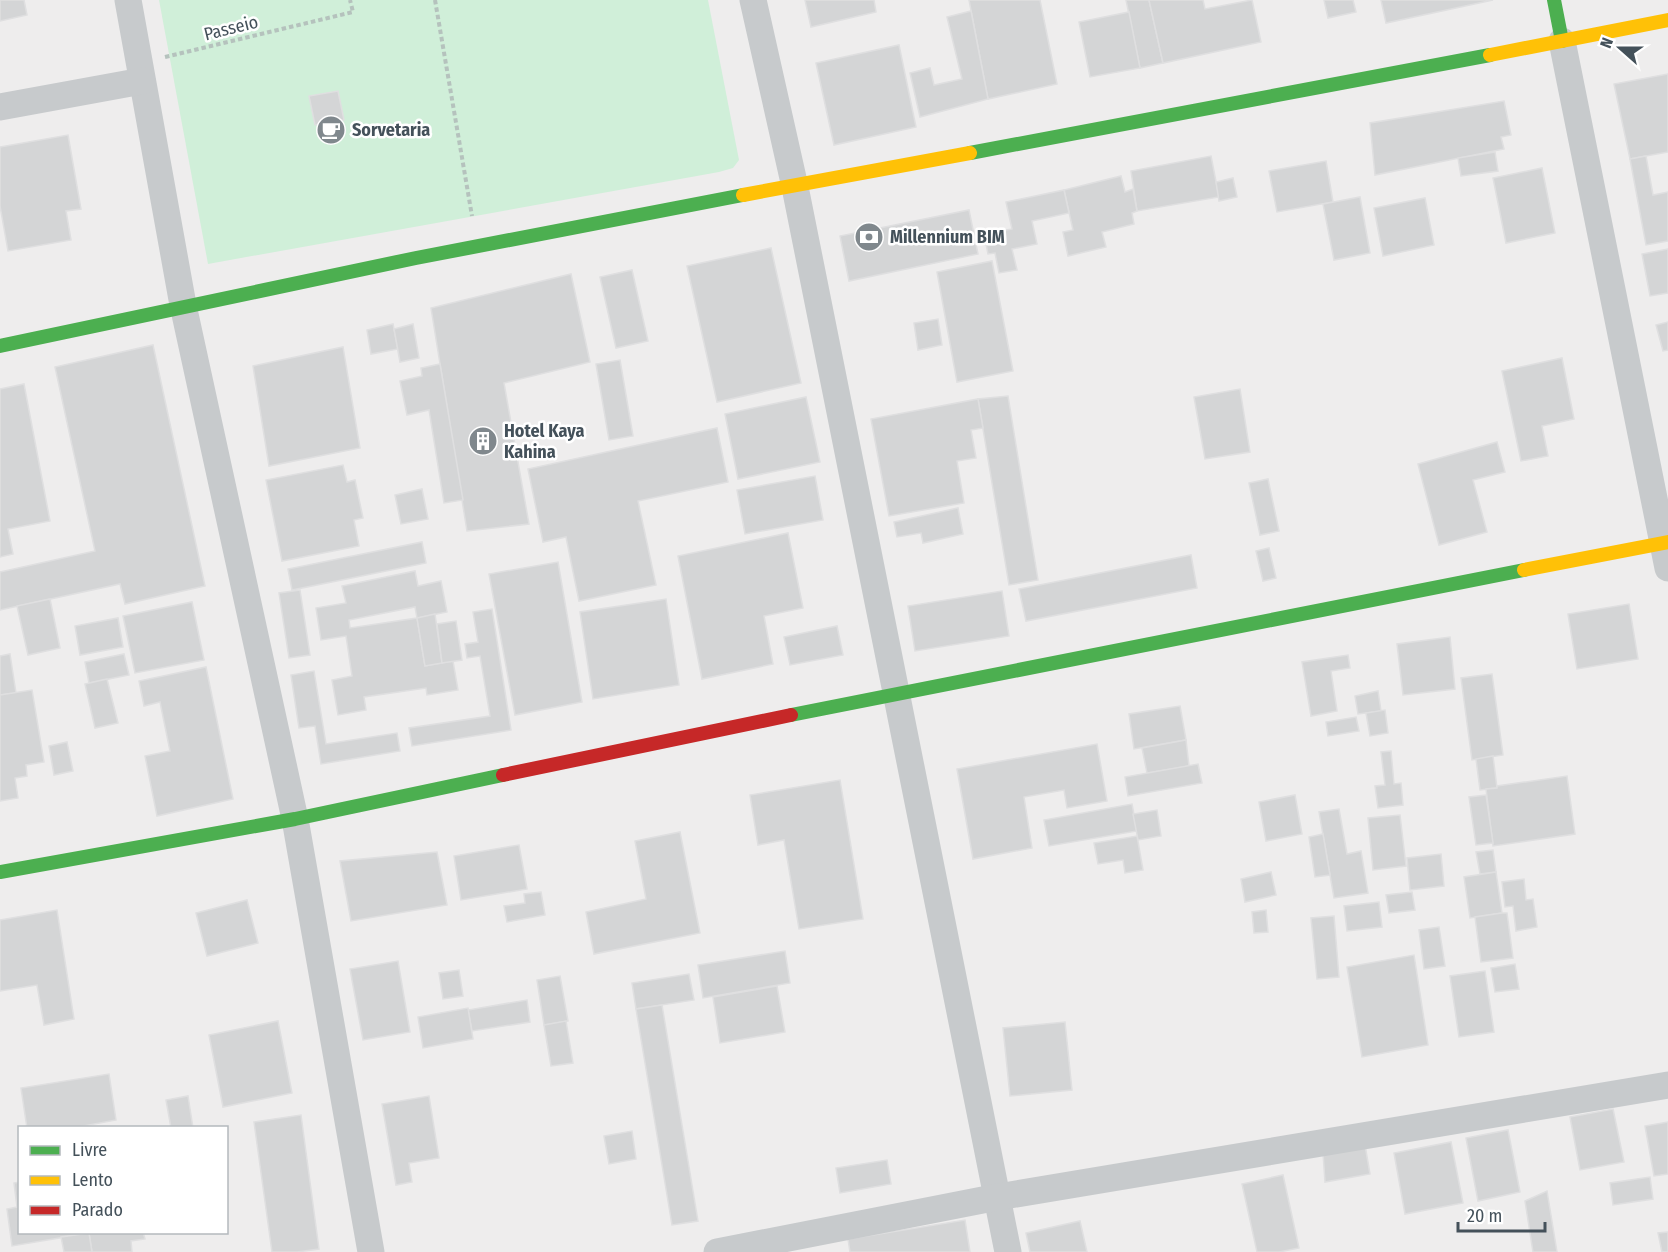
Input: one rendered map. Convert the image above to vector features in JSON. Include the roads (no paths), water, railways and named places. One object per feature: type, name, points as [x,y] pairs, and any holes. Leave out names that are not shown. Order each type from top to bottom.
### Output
[{"type":"main road","points":[[1554,0],[1562,41]]},
{"type":"main road","points":[[0,346],[183,305],[472,247],[1668,20]]},
{"type":"main road","points":[[0,872],[296,819],[896,693],[1667,551]]},
{"type":"street","points":[[128,0],[183,305],[296,819],[371,1252]]},
{"type":"street","points":[[753,0],[795,187],[1008,1252]]},
{"type":"street","points":[[1562,41],[1667,551]]},
{"type":"street","points":[[0,107],[140,73]]},
{"type":"street","points":[[717,1252],[998,1197],[1668,1085]]},
{"type":"place","name":"Sorvetaria","points":[[331,130]]},
{"type":"place","name":"Millennium BIM","points":[[869,237]]},
{"type":"place","name":"Hotel Kaya Kahina","points":[[483,441]]}]
